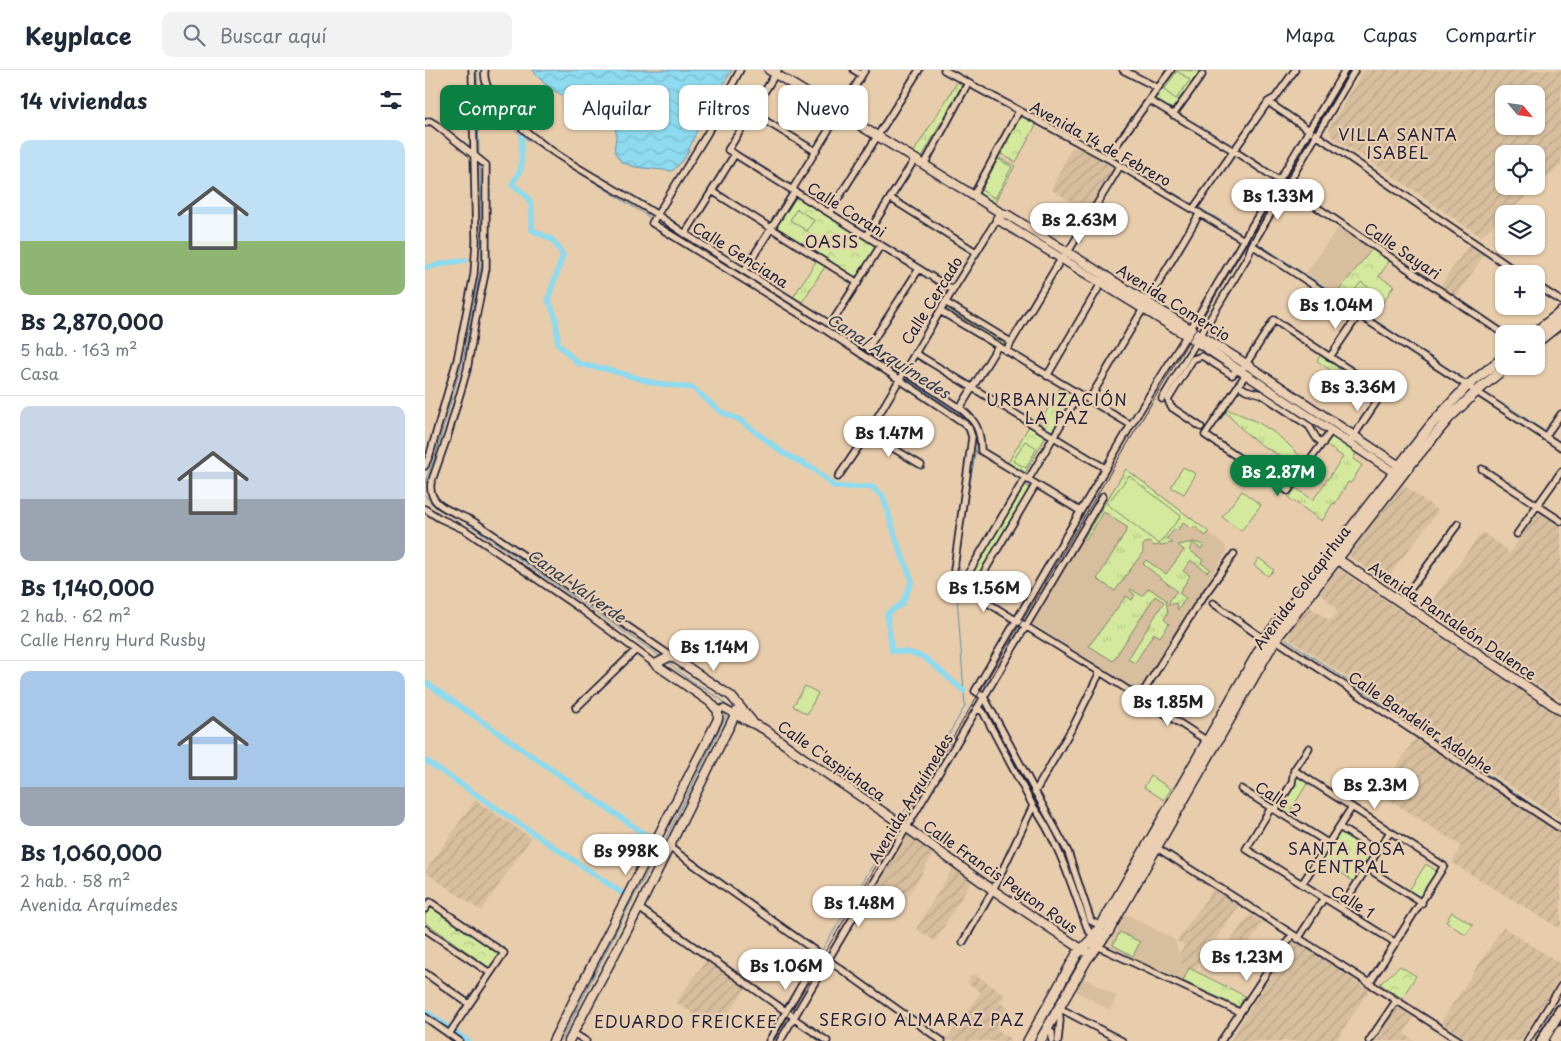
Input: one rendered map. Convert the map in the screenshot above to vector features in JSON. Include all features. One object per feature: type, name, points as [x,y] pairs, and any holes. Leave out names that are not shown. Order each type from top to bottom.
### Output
[{"type":"highway","points":[[1542,1041],[1561,1010]]},
{"type":"highway","points":[[1555,1041],[1561,1031]]},
{"type":"main road","points":[[1544,325],[1561,312]]},
{"type":"main road","points":[[1545,336],[1561,324]]},
{"type":"main road","name":"Avenida Colcapirhua","points":[[1269,638],[1338,560],[1431,424],[1467,386],[1495,363]]},
{"type":"main road","name":"Avenida Colcapirhua","points":[[1086,952],[1152,845],[1269,638],[1330,554],[1400,471],[1449,418],[1496,375]]},
{"type":"main road","name":"Avenida Pantaleón Dalence","points":[[1330,554],[1561,710]]},
{"type":"main road","name":"Avenida Colcapirhua","points":[[1086,952],[1097,946],[1108,932],[1152,845]]},
{"type":"main road","points":[[1040,1041],[1059,1008],[1086,952]]},
{"type":"main road","points":[[1028,1041],[1086,952]]},
{"type":"street","points":[[425,466],[457,360],[474,274],[477,158],[472,70]]},
{"type":"street","points":[[654,218],[707,134],[740,70]]},
{"type":"street","points":[[855,70],[864,72],[856,85]]},
{"type":"street","points":[[829,213],[919,70]]},
{"type":"street","name":"Avenida 14 de Febrero","points":[[944,70],[1107,158],[1244,240]]},
{"type":"street","points":[[1123,70],[1158,88]]},
{"type":"street","points":[[1107,158],[1171,70]]},
{"type":"street","points":[[1193,209],[1268,102],[1275,98],[1295,70]]},
{"type":"street","points":[[1101,926],[1091,921],[1068,852],[984,697],[975,691],[1105,468],[1280,181],[1345,70]]},
{"type":"street","points":[[1162,399],[1248,256],[1252,245],[1355,70]]},
{"type":"street","points":[[766,85],[774,71]]},
{"type":"street","name":"Avenida Comercio","points":[[774,71],[796,85]]},
{"type":"street","name":"Calle Genciana","points":[[484,73],[492,98],[528,133],[766,293],[960,408],[975,422],[981,440],[981,451],[1026,479]]},
{"type":"street","points":[[1173,115],[1202,75]]},
{"type":"street","points":[[924,165],[968,83]]},
{"type":"street","points":[[1149,100],[1234,150],[1280,181]]},
{"type":"street","points":[[1268,102],[1507,265]]},
{"type":"street","points":[[973,196],[1019,111]]},
{"type":"street","points":[[425,123],[430,121],[435,124],[486,165],[486,269],[467,370],[430,489],[432,496],[441,506],[468,517],[663,660],[721,710],[733,713]]},
{"type":"street","points":[[768,122],[815,151]]},
{"type":"street","name":"Calle Corani","points":[[740,130],[728,150],[953,290]]},
{"type":"street","points":[[744,271],[828,130]]},
{"type":"street","name":"Avenida Comercio","points":[[868,130],[973,196],[1061,259],[1101,284],[1247,364],[1355,435],[1400,471]]},
{"type":"street","points":[[685,234],[735,154]]},
{"type":"street","points":[[866,236],[915,158]]},
{"type":"street","points":[[1006,351],[1120,166]]},
{"type":"street","name":"Calle Sayari","points":[[1287,187],[1495,328]]},
{"type":"street","points":[[712,191],[858,283]]},
{"type":"street","points":[[890,198],[977,252]]},
{"type":"street","points":[[1089,400],[1200,213]]},
{"type":"street","name":"Avenida Comercio","points":[[999,216],[1009,215],[1147,301],[1188,332]]},
{"type":"street","name":"Calle Cercado","points":[[838,477],[868,432],[945,302],[999,216]]},
{"type":"street","name":"Calle Genciana","points":[[654,218],[685,234],[868,348],[964,422],[969,428],[972,437],[953,582]]},
{"type":"street","points":[[831,324],[881,245]]},
{"type":"street","points":[[1252,245],[1561,447]]},
{"type":"street","points":[[868,348],[919,269]]},
{"type":"street","points":[[1047,376],[1106,275]]},
{"type":"street","points":[[1545,291],[1561,301]]},
{"type":"street","points":[[945,302],[1011,342]]},
{"type":"street","points":[[940,311],[1131,425]]},
{"type":"street","points":[[1330,357],[1359,314]]},
{"type":"street","points":[[1331,431],[1288,492],[1205,435],[1238,385],[1242,371],[1275,320],[1383,392],[1349,443]]},
{"type":"street","name":"Avenida Comercio","points":[[1198,338],[1242,371],[1349,443],[1400,471]]},
{"type":"street","points":[[960,408],[997,346]]},
{"type":"street","points":[[915,353],[1105,468]]},
{"type":"street","points":[[1201,427],[1171,407],[1168,400],[1193,359],[1201,356],[1232,375],[1242,371]]},
{"type":"street","points":[[1238,385],[1246,390],[1261,394],[1309,426],[1317,439],[1323,443]]},
{"type":"street","points":[[1036,484],[977,584],[966,577],[1079,394]]},
{"type":"street","points":[[1545,437],[1561,414]]},
{"type":"street","points":[[868,432],[921,466]]},
{"type":"street","points":[[1482,468],[1561,521]]},
{"type":"street","points":[[1517,534],[1561,472]]},
{"type":"street","points":[[1026,479],[1080,511]]},
{"type":"street","name":"Avenida Arquímedes","points":[[780,1041],[1103,496]]},
{"type":"street","points":[[425,509],[465,530],[636,650],[663,660]]},
{"type":"street","points":[[1401,602],[1458,524]]},
{"type":"street","points":[[1140,697],[1233,554]]},
{"type":"street","points":[[962,587],[1101,672],[1211,743]]},
{"type":"street","name":"Calle Bandelier Adolphe","points":[[1213,603],[1561,829]]},
{"type":"street","points":[[576,708],[636,650]]},
{"type":"street","name":"Calle C'aspichaca","points":[[663,660],[731,696],[752,721]]},
{"type":"street","points":[[1035,792],[1075,723],[1101,672]]},
{"type":"street","points":[[569,1041],[639,908],[733,713],[739,706]]},
{"type":"street","points":[[977,708],[983,712],[1061,854],[1088,930],[1095,936]]},
{"type":"street","points":[[553,1041],[721,710]]},
{"type":"street","name":"Calle C'aspichaca","points":[[733,713],[752,721],[895,821]]},
{"type":"street","points":[[1273,809],[1292,783],[1294,770],[1309,748]]},
{"type":"street","points":[[1294,770],[1444,866],[1369,984]]},
{"type":"street","name":"Calle 2","points":[[1241,789],[1328,843]]},
{"type":"street","points":[[963,942],[993,890],[1033,806]]},
{"type":"street","points":[[1302,884],[1352,807]]},
{"type":"street","name":"Calle 1","points":[[1273,809],[1246,849],[1396,943]]},
{"type":"street","name":"Calle Francis Peyton Rous","points":[[895,821],[1086,952]]},
{"type":"street","points":[[1339,827],[1378,851]]},
{"type":"street","points":[[1341,908],[1390,832]]},
{"type":"street","points":[[1152,845],[1460,1041]]},
{"type":"street","points":[[669,847],[942,1041]]},
{"type":"street","points":[[1367,868],[1422,903]]},
{"type":"street","points":[[1298,939],[1324,898]]},
{"type":"street","points":[[425,909],[431,902],[505,953],[449,1034]]},
{"type":"street","points":[[639,908],[827,1041]]},
{"type":"street","points":[[425,929],[490,973]]},
{"type":"street","points":[[1221,1041],[1292,935]]},
{"type":"street","points":[[1097,946],[1239,1012]]},
{"type":"street","points":[[425,973],[469,1004]]},
{"type":"street","points":[[769,1041],[804,981]]},
{"type":"street","points":[[1527,1041],[1561,986]]},
{"type":"street","points":[[1369,1041],[1396,1001]]},
{"type":"street","points":[[1058,1041],[1059,1008]]},
{"type":"street","points":[[1059,1008],[1122,1041]]},
{"type":"street","points":[[425,1017],[459,1041]]},
{"type":"street","points":[[1047,1029],[1052,1033],[1052,1041]]},
{"type":"street","points":[[573,1032],[586,1041]]},
{"type":"shaded area","points":[[1364,70],[1561,70],[1561,165],[1545,179],[1545,145],[1495,145],[1495,195],[1527,195],[1516,205],[1495,205],[1495,224],[1481,236],[1331,136],[1329,128]]},
{"type":"shaded area","points":[[1077,147],[1113,167],[1088,212],[1051,189],[1071,149]]},
{"type":"shaded area","points":[[1339,226],[1371,249],[1336,294],[1306,273]]},
{"type":"shaded area","points":[[1469,244],[1484,255],[1456,297],[1440,286]]},
{"type":"shaded area","points":[[1126,469],[1226,546],[1225,549],[1227,551],[1150,673],[1139,689],[1136,690],[1033,624],[1100,509]]},
{"type":"shaded area","points":[[1403,484],[1438,511],[1385,581],[1349,556],[1350,552]]},
{"type":"shaded area","points":[[1540,511],[1561,525],[1561,700],[1476,645],[1478,642],[1453,624],[1451,626],[1427,608],[1482,532],[1508,550],[1506,552],[1509,554]]},
{"type":"shaded area","points":[[1340,570],[1561,717],[1561,819],[1290,639],[1288,632],[1308,606],[1330,621],[1338,612],[1319,593],[1337,571]]},
{"type":"shaded area","points":[[1416,737],[1561,834],[1561,925],[1559,928],[1452,863],[1461,846],[1379,793]]},
{"type":"shaded area","points":[[475,800],[531,838],[481,911],[425,872]]},
{"type":"shaded area","points":[[908,836],[911,836],[934,853],[897,915],[870,898]]},
{"type":"shaded area","points":[[954,866],[972,880],[935,941],[916,929]]},
{"type":"shaded area","points":[[1213,889],[1239,905],[1194,971],[1182,965],[1179,954],[1185,945],[1177,941]]},
{"type":"shaded area","points":[[1126,914],[1175,940],[1182,965],[1189,968],[1183,981],[1109,946]]},
{"type":"shaded area","points":[[1250,914],[1263,923],[1238,959],[1224,950]]},
{"type":"shaded area","points":[[1503,927],[1561,964],[1561,976],[1520,1041],[1470,1041],[1441,1022]]},
{"type":"shaded area","points":[[1292,942],[1299,943],[1369,990],[1336,1041],[1230,1041]]},
{"type":"shaded area","points":[[707,959],[747,987],[716,1030],[676,1002]]},
{"type":"shaded area","points":[[973,973],[1005,995],[1000,1003],[1009,1009],[996,1029],[1011,1039],[1010,1041],[946,1040],[981,992],[967,983]]},
{"type":"shaded area","points":[[1083,978],[1117,996],[1110,1010],[1076,991]]},
{"type":"shaded area","points":[[1398,1008],[1413,1018],[1404,1034],[1415,1041],[1374,1041],[1395,1009]]},
{"type":"green space","points":[[1175,70],[1200,71],[1172,110],[1154,99]]},
{"type":"green space","points":[[1177,71],[1190,80],[1176,99],[1164,90]]},
{"type":"green space","points":[[958,81],[962,84],[961,87],[920,158],[913,153]]},
{"type":"green space","points":[[1020,114],[1037,123],[1016,162],[1001,154],[1000,151]]},
{"type":"green space","points":[[997,157],[1015,166],[994,203],[978,192]]},
{"type":"green space","points":[[998,159],[1012,167],[995,198],[981,190]]},
{"type":"green space","points":[[796,197],[875,245],[875,250],[858,276],[854,276],[778,229],[777,223],[793,198]]},
{"type":"green space","points":[[797,209],[814,220],[807,231],[790,220]]},
{"type":"green space","points":[[1373,248],[1390,260],[1379,276],[1394,286],[1372,318],[1336,294]]},
{"type":"green space","points":[[817,260],[826,265],[801,304],[792,299]]},
{"type":"green space","points":[[1361,282],[1379,295],[1371,307],[1352,294]]},
{"type":"green space","points":[[944,308],[1007,344],[1006,346],[943,310]]},
{"type":"green space","points":[[1321,354],[1340,366],[1335,373],[1317,361]]},
{"type":"green space","points":[[1061,386],[1072,393],[1072,396],[1053,430],[1049,430],[1039,424]]},
{"type":"green space","points":[[1226,409],[1270,429],[1296,452],[1305,462],[1304,465],[1260,444],[1242,430],[1225,411]]},
{"type":"green space","points":[[1029,426],[1046,436],[1025,473],[1008,463]]},
{"type":"green space","points":[[1335,436],[1357,451],[1353,459],[1362,465],[1351,483],[1348,482],[1335,504],[1333,503],[1322,521],[1289,498],[1296,488],[1313,500],[1343,457],[1326,445]]},
{"type":"green space","points":[[1025,441],[1037,448],[1026,468],[1013,461]]},
{"type":"green space","points":[[1183,467],[1196,474],[1184,494],[1171,487]]},
{"type":"green space","points":[[1126,469],[1209,532],[1206,536],[1194,526],[1192,529],[1183,523],[1177,531],[1175,529],[1167,538],[1173,543],[1154,546],[1150,542],[1145,543],[1143,545],[1143,552],[1115,591],[1097,579],[1128,528],[1104,512],[1086,540],[1084,538]]},
{"type":"green space","points":[[1129,476],[1181,516],[1159,544],[1107,504]]},
{"type":"green space","points":[[1024,485],[1029,487],[1029,491],[978,576],[972,574],[972,571]]},
{"type":"green space","points":[[1242,491],[1261,505],[1241,531],[1222,517]]},
{"type":"green space","points":[[1194,542],[1204,545],[1201,549],[1193,543],[1189,550],[1203,560],[1201,563],[1210,569],[1207,572],[1190,561],[1183,571],[1190,576],[1179,593],[1186,598],[1178,610],[1176,603],[1169,605],[1170,600],[1177,591],[1143,564],[1146,560],[1166,574],[1184,550],[1178,545]]},
{"type":"green space","points":[[1259,558],[1274,570],[1268,576],[1254,565]]},
{"type":"green space","points":[[1149,588],[1166,600],[1168,613],[1164,619],[1169,624],[1160,637],[1154,633],[1135,663],[1128,659],[1164,602],[1155,596],[1113,661],[1089,646],[1126,596],[1132,600],[1135,595],[1130,591],[1131,589],[1142,596]]},
{"type":"green space","points":[[805,686],[818,693],[807,714],[793,706]]},
{"type":"green space","points":[[1151,776],[1171,789],[1164,800],[1144,787]]},
{"type":"green space","points":[[1297,777],[1308,782],[1288,815],[1279,809],[1294,786]]},
{"type":"green space","points":[[1341,831],[1375,853],[1356,883],[1322,860]]},
{"type":"green space","points":[[1426,864],[1438,872],[1421,900],[1408,892]]},
{"type":"green space","points":[[432,906],[500,953],[490,968],[425,922],[425,916]]},
{"type":"green space","points":[[1452,912],[1473,925],[1466,935],[1446,922]]},
{"type":"green space","points":[[1120,932],[1140,942],[1133,956],[1113,945]]},
{"type":"green space","points":[[1082,955],[1084,956],[1036,1041],[1031,1041]]},
{"type":"green space","points":[[1400,966],[1416,976],[1402,998],[1380,984]]},
{"type":"green space","points":[[1189,968],[1245,996],[1239,1007],[1183,981]]},
{"type":"water","points":[[533,70],[732,70],[723,85],[679,85],[679,130],[698,130],[683,160],[672,171],[635,167],[621,162],[615,152],[616,130],[669,130],[669,85],[564,85],[564,96],[554,90],[554,85],[547,85]]},
{"type":"waterway","name":"Canal Valverde","points":[[477,70],[479,156]]},
{"type":"waterway","points":[[951,70],[957,74]]},
{"type":"waterway","points":[[1048,122],[1101,150]]},
{"type":"waterway","name":"Canal Arquímedes","points":[[515,130],[652,219]]},
{"type":"waterway","points":[[522,136],[521,169],[512,185],[525,194],[531,204],[532,230],[553,240],[563,255],[548,299],[556,318],[558,344],[579,364],[610,370],[654,383],[693,388],[721,412],[740,420],[783,453],[814,469],[835,487],[872,487],[883,496],[897,542],[912,581],[902,604],[887,614],[892,651],[908,652],[924,657],[964,691]]},
{"type":"waterway","points":[[1114,158],[1189,202]]},
{"type":"waterway","name":"Canal Valverde","points":[[425,482],[435,457],[464,355],[482,262],[480,163]]},
{"type":"waterway","points":[[1198,207],[1236,229]]},
{"type":"waterway","name":"Canal Arquímedes","points":[[655,221],[899,374]]},
{"type":"waterway","points":[[1256,242],[1463,378]]},
{"type":"waterway","points":[[425,268],[466,260]]},
{"type":"waterway","name":"Canal Arquímedes","points":[[903,376],[967,419],[973,427],[977,443],[961,536]]},
{"type":"waterway","points":[[1506,405],[1546,432]]},
{"type":"waterway","points":[[1549,434],[1561,442]]},
{"type":"waterway","name":"Canal Valverde","points":[[425,495],[437,508],[463,520],[661,657]]},
{"type":"waterway","points":[[958,563],[965,586]]},
{"type":"waterway","name":"Canal Arquímedes","points":[[900,819],[965,706],[956,582]]},
{"type":"waterway","points":[[1286,639],[1561,824]]},
{"type":"waterway","name":"Canal Valverde","points":[[668,662],[687,678],[722,700],[728,708]]},
{"type":"waterway","points":[[425,682],[652,839]]},
{"type":"waterway","points":[[983,703],[1064,852],[1088,920]]},
{"type":"waterway","name":"Canal Valverde","points":[[561,1041],[632,900],[663,844],[727,714]]},
{"type":"waterway","points":[[425,760],[625,895]]},
{"type":"waterway","name":"Canal Arquímedes","points":[[886,843],[896,825]]},
{"type":"waterway","name":"Canal Arquímedes","points":[[847,908],[883,848]]},
{"type":"waterway","name":"Canal Arquímedes","points":[[822,950],[844,914]]},
{"type":"waterway","name":"Canal Arquímedes","points":[[810,969],[817,958]]},
{"type":"waterway","points":[[425,1011],[449,1028]]},
{"type":"waterway","points":[[455,1032],[468,1041]]},
{"type":"waterway","points":[[1055,1040],[1056,1034]]},
{"type":"tram line","points":[[772,1041],[1350,70]]},
{"type":"district","name":"VILLA SANTA ISABEL","points":[[1398,143]]},
{"type":"district","name":"OASIS","points":[[832,241]]},
{"type":"district","name":"URBANIZACIÓN LA PAZ","points":[[1057,408]]},
{"type":"district","name":"SANTA ROSA CENTRAL","points":[[1347,857]]},
{"type":"district","name":"SERGIO ALMARAZ PAZ","points":[[922,1019]]},
{"type":"district","name":"EDUARDO FREICKEE","points":[[686,1021]]}]
